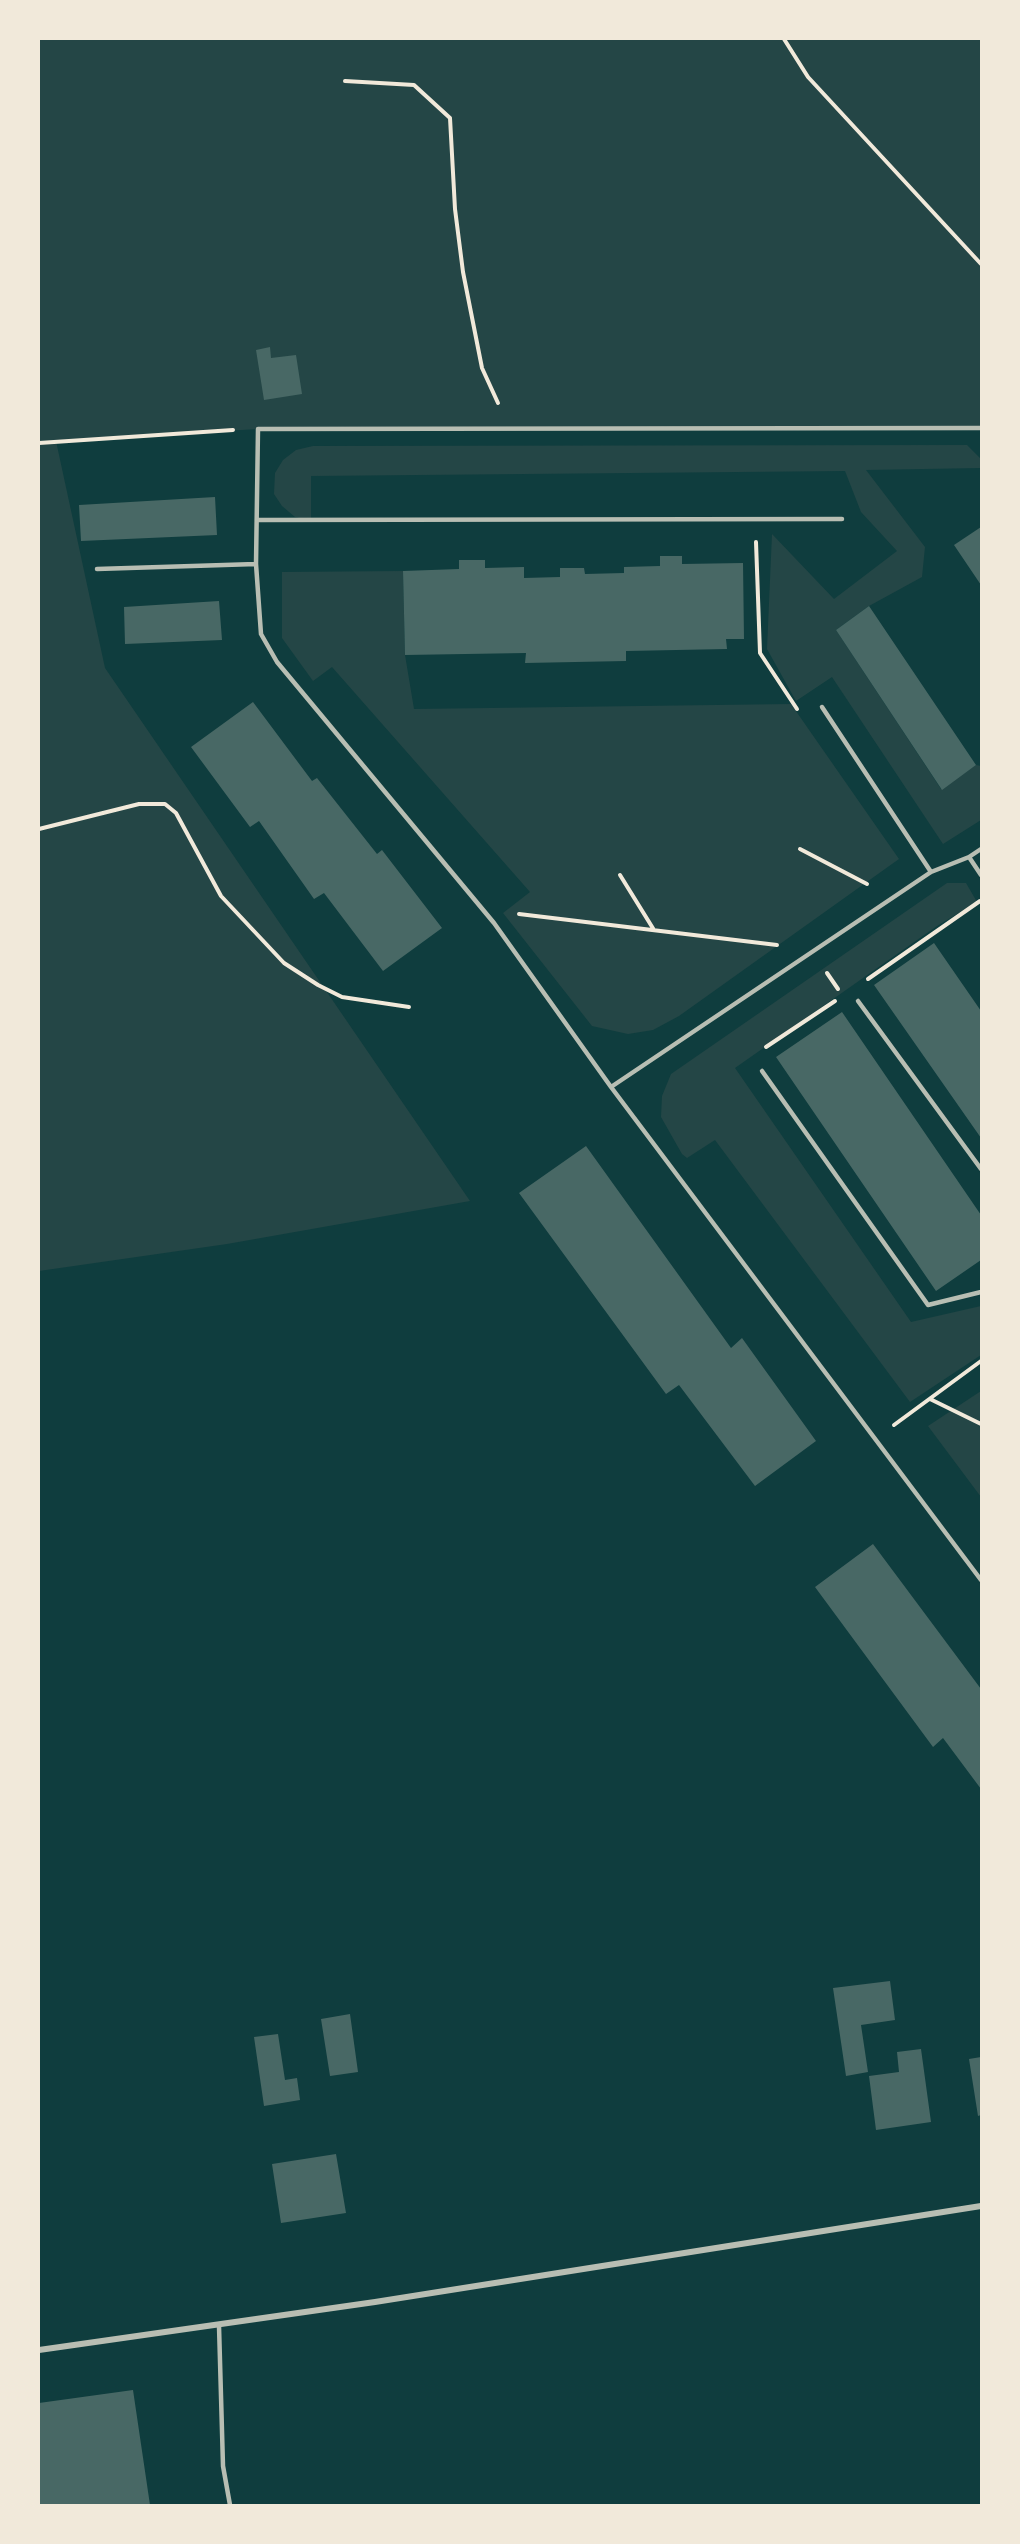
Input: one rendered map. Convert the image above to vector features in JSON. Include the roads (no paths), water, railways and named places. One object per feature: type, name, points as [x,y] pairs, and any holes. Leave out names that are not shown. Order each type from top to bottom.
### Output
[{"type":"street","points":[[39,2350],[219,2326],[981,2206]]},
{"type":"lane","points":[[981,428],[258,429],[256,564],[261,634],[277,662],[494,922],[611,1087],[981,1580]]},
{"type":"lane","points":[[257,520],[842,519]]},
{"type":"lane","points":[[97,569],[256,564]]},
{"type":"lane","points":[[822,707],[931,872]]},
{"type":"lane","points":[[611,1087],[931,872],[969,857],[981,849]]},
{"type":"lane","points":[[969,857],[981,875]]},
{"type":"lane","points":[[858,1001],[981,1169]]},
{"type":"lane","points":[[762,1071],[928,1305],[981,1292]]},
{"type":"lane","points":[[219,2326],[223,2466],[230,2505]]}]
